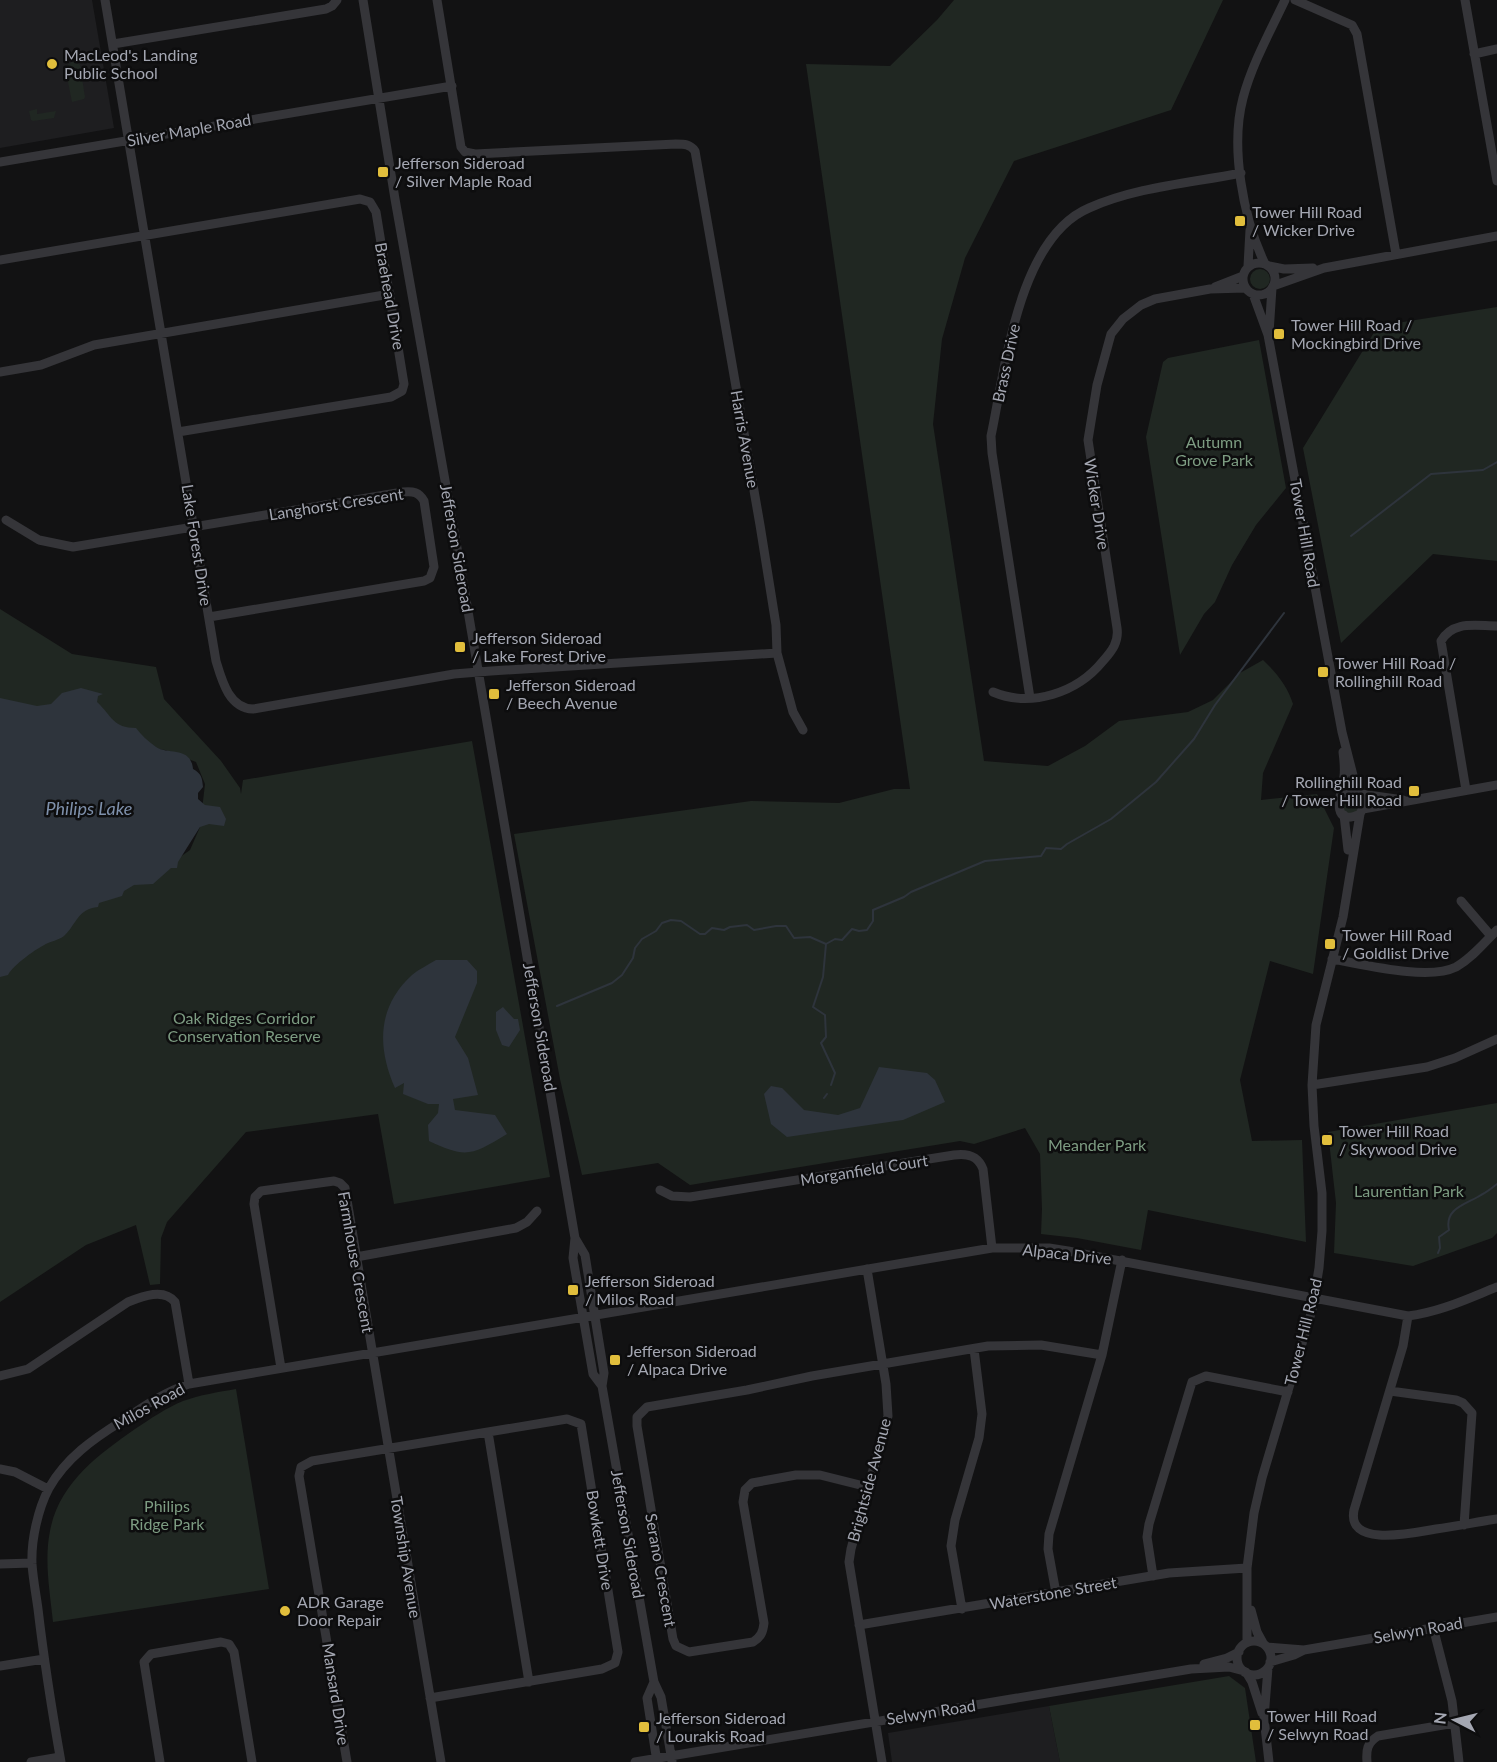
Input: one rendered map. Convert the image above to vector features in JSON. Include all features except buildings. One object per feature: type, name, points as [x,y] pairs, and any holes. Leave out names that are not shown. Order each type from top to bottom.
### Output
[{"type":"street","name":"Lake Forest Drive","points":[[105,0],[216,661],[225,686],[236,703],[253,709],[478,672]]},
{"type":"street","points":[[113,44],[326,9],[337,0]]},
{"type":"street","name":"Jefferson Sideroad","points":[[363,0],[378,99],[575,1238],[573,1258],[592,1374],[602,1386]]},
{"type":"street","points":[[437,0],[452,86]]},
{"type":"street","points":[[1285,0],[1243,96],[1238,119],[1237,143],[1250,225],[1248,266],[1242,276],[1249,291],[1263,294],[1273,287],[1324,268],[1497,236]]},
{"type":"street","points":[[1295,0],[1352,25],[1357,34],[1396,254]]},
{"type":"street","points":[[1465,0],[1494,145],[1497,181]]},
{"type":"street","points":[[1474,54],[1497,49]]},
{"type":"street","name":"Silver Maple Road","points":[[0,162],[452,86]]},
{"type":"street","name":"Harris Avenue","points":[[452,86],[461,147],[470,154],[676,144],[692,146],[698,159],[713,248],[776,625],[777,653],[793,712],[803,730]]},
{"type":"street","name":"Brass Drive","points":[[1030,698],[991,436],[1021,302],[1048,241],[1063,224],[1086,208],[1125,196],[1241,173]]},
{"type":"street","name":"Braehead Drive","points":[[146,235],[365,200],[373,206],[376,212],[390,294],[404,384],[402,391],[397,395],[178,432]]},
{"type":"street","points":[[1250,225],[1267,265],[1274,275],[1273,287]]},
{"type":"street","points":[[0,261],[146,235]]},
{"type":"street","points":[[1248,266],[1254,263],[1284,269],[1324,268]]},
{"type":"street","name":"Wicker Drive","points":[[993,692],[1007,698],[1053,695],[1084,680],[1103,662],[1118,638],[1088,440],[1097,385],[1111,334],[1123,319],[1141,305],[1155,299],[1210,289],[1242,276]]},
{"type":"street","name":"Tower Hill Road","points":[[1268,335],[1273,287]]},
{"type":"street","name":"Wicker Drive","points":[[1210,289],[1249,291]]},
{"type":"street","name":"Tower Hill Road","points":[[1249,291],[1268,335],[1342,732],[1359,793]]},
{"type":"street","points":[[0,372],[41,365],[94,345],[390,294]]},
{"type":"street","name":"Langhorst Crescent","points":[[194,527],[403,492],[417,493],[424,501],[434,567],[430,578],[424,581],[209,617]]},
{"type":"street","points":[[6,520],[39,540],[73,547],[194,527]]},
{"type":"street","points":[[1466,790],[1441,641],[1451,629],[1462,625],[1497,626]]},
{"type":"street","points":[[478,672],[777,653]]},
{"type":"street","name":"Tower Hill Road","points":[[1341,795],[1345,773],[1342,732]]},
{"type":"street","points":[[1411,800],[1348,790],[1341,795],[1338,803],[1344,815],[1352,817],[1361,811],[1497,784]]},
{"type":"street","points":[[1359,793],[1364,801],[1361,811]]},
{"type":"street","name":"Tower Hill Road","points":[[1247,1642],[1247,1568],[1254,1513],[1314,1298],[1322,1247],[1323,1212],[1312,1085],[1316,1025],[1343,917],[1354,837],[1361,811]]},
{"type":"street","name":"Tower Hill Road","points":[[1344,815],[1348,837],[1349,882]]},
{"type":"street","points":[[1332,958],[1405,972],[1453,968],[1472,956],[1494,933],[1461,901]]},
{"type":"street","points":[[1312,1085],[1426,1067],[1455,1058],[1497,1039]]},
{"type":"street","name":"Morganfield Court","points":[[660,1190],[672,1196],[690,1197],[954,1155],[969,1155],[980,1162],[983,1169],[992,1248]]},
{"type":"street","name":"Farmhouse Crescent","points":[[281,1368],[254,1204],[255,1197],[261,1191],[327,1180],[340,1183],[345,1188],[372,1352]]},
{"type":"street","points":[[356,1257],[516,1228],[527,1222],[537,1212]]},
{"type":"street","name":"Jefferson Sideroad","points":[[575,1238],[585,1255],[604,1373],[602,1386],[654,1682],[661,1696],[672,1759]]},
{"type":"street","name":"Alpaca Drive","points":[[583,1317],[992,1248],[1049,1248],[1408,1316],[1448,1308],[1497,1287]]},
{"type":"street","points":[[1056,1593],[1048,1549],[1049,1534],[1102,1355],[1122,1260]]},
{"type":"street","name":"Brightside Avenue","points":[[867,1269],[888,1403],[888,1416],[850,1548],[849,1562],[882,1762]]},
{"type":"street","points":[[0,1376],[28,1369],[128,1302],[164,1294],[175,1302],[189,1384]]},
{"type":"street","points":[[1408,1316],[1403,1346],[1354,1510],[1355,1522],[1365,1532],[1385,1536],[1497,1519]]},
{"type":"street","name":"Milos Road","points":[[60,1759],[32,1563],[38,1521],[48,1490],[64,1466],[89,1442],[150,1402],[189,1384],[583,1317]]},
{"type":"street","points":[[882,1364],[988,1346],[1041,1345],[1102,1355]]},
{"type":"street","points":[[962,1609],[951,1546],[955,1520],[979,1438],[982,1414],[974,1349]]},
{"type":"street","name":"Township Avenue","points":[[372,1352],[441,1762]]},
{"type":"street","name":"Serano Crescent","points":[[868,1487],[807,1474],[752,1483],[745,1490],[743,1502],[764,1623],[763,1631],[753,1642],[689,1652],[676,1646],[637,1426],[637,1417],[641,1411],[647,1407],[882,1364]]},
{"type":"street","points":[[1153,1576],[1148,1536],[1149,1524],[1192,1382],[1206,1376],[1288,1392]]},
{"type":"street","points":[[1390,1391],[1456,1400],[1463,1403],[1472,1413],[1464,1525]]},
{"type":"street","name":"Bowkett Drive","points":[[388,1448],[567,1419],[581,1424],[618,1658],[615,1663],[602,1669],[430,1698]]},
{"type":"street","points":[[488,1432],[530,1682]]},
{"type":"street","name":"Mansard Drive","points":[[347,1762],[299,1471],[301,1467],[312,1461],[388,1448]]},
{"type":"street","points":[[0,1469],[15,1472],[48,1490]]},
{"type":"street","points":[[0,1564],[32,1563]]},
{"type":"street","name":"Waterstone Street","points":[[859,1625],[1153,1576],[1190,1571],[1247,1568]]},
{"type":"street","name":"Tower Hill Road","points":[[1248,1602],[1257,1632],[1265,1645]]},
{"type":"street","name":"Selwyn Road","points":[[1269,1665],[1304,1650],[1497,1617]]},
{"type":"street","points":[[1433,1628],[1452,1701],[1459,1762]]},
{"type":"street","points":[[1264,1718],[1252,1684],[1238,1662],[1239,1652],[1247,1642],[1252,1641],[1265,1645],[1271,1654],[1264,1718],[1269,1762]]},
{"type":"street","points":[[159,1762],[144,1662],[151,1654],[221,1642],[229,1644],[234,1652],[252,1762]]},
{"type":"street","name":"Selwyn Road","points":[[1265,1645],[1304,1650]]},
{"type":"street","name":"Selwyn Road","points":[[1191,1669],[1239,1652]]},
{"type":"street","points":[[0,1666],[44,1659]]},
{"type":"street","points":[[1245,1672],[1256,1674],[1269,1665]]},
{"type":"street","name":"Selwyn Road","points":[[635,1762],[672,1759],[875,1721],[1191,1669],[1229,1667],[1245,1672]]},
{"type":"street","name":"Jefferson Sideroad","points":[[654,1682],[647,1698],[657,1760]]},
{"type":"street","points":[[1367,1762],[1366,1752],[1369,1744],[1378,1736],[1455,1723]]},
{"type":"street","points":[[31,1762],[60,1759]]},
{"type":"shaded area","name":"MacLeod's Landing Public School","points":[[0,0],[92,0],[114,128],[0,148]]},
{"type":"shaded area","points":[[1049,1706],[1060,1762],[892,1762],[888,1733]]},
{"type":"green space","name":"Meander Park","points":[[954,0],[1223,0],[1171,110],[1014,161],[965,258],[942,339],[933,424],[984,761],[1048,766],[1085,746],[1119,721],[1188,712],[1213,700],[1240,673],[1263,660],[1281,680],[1291,698],[1293,704],[1263,773],[1261,800],[1317,794],[1334,828],[1313,974],[1270,961],[1240,1080],[1252,1141],[1302,1140],[1306,1242],[1148,1210],[1141,1250],[1041,1234],[1040,1154],[1025,1128],[974,1144],[960,1141],[690,1185],[658,1163],[582,1175],[560,1079],[514,834],[751,801],[839,803],[894,789],[910,789],[806,64],[890,66]]},
{"type":"green space","points":[[72,62],[80,65],[85,97],[72,102],[65,67]]},
{"type":"green space","points":[[37,109],[37,114],[56,111],[54,118],[31,120],[29,111]]},
{"type":"green space","points":[[1260,269],[1267,272],[1270,279],[1267,286],[1260,289],[1253,286],[1250,279],[1253,272]]},
{"type":"green space","points":[[1497,307],[1497,561],[1433,554],[1341,643],[1303,448],[1378,326]]},
{"type":"green space","name":"Autumn Grove Park","points":[[1259,340],[1286,488],[1256,525],[1232,565],[1215,602],[1204,614],[1180,655],[1146,437],[1163,362],[1168,358]]},
{"type":"green space","name":"Oak Ridges Corridor Conservation Reserve","points":[[0,609],[72,654],[156,667],[164,699],[221,761],[240,788],[241,794],[243,780],[472,741],[550,1177],[394,1204],[378,1114],[246,1132],[167,1222],[161,1238],[160,1284],[150,1285],[136,1225],[86,1245],[0,1302],[0,975],[31,947],[102,898],[152,877],[190,850],[200,827],[205,784],[196,762],[165,750],[137,746],[0,706]]},
{"type":"green space","points":[[1350,796],[1356,799],[1359,805],[1356,811],[1350,814],[1344,811],[1341,805],[1344,799]]},
{"type":"green space","name":"Laurentian Park","points":[[1497,1103],[1497,1233],[1492,1238],[1413,1266],[1334,1253],[1336,1203],[1328,1132]]},
{"type":"green space","name":"Philips Ridge Park","points":[[236,1389],[269,1589],[53,1622],[48,1576],[48,1542],[55,1514],[71,1484],[107,1449],[164,1410],[189,1399]]},
{"type":"green space","points":[[1229,1676],[1245,1688],[1256,1762],[1060,1762],[1049,1706]]},
{"type":"water","name":"Philips Lake","points":[[81,688],[103,694],[98,696],[97,702],[122,726],[136,728],[156,747],[188,757],[193,769],[202,779],[203,787],[198,793],[198,799],[205,805],[220,807],[226,819],[224,826],[209,824],[200,827],[178,862],[177,868],[171,868],[153,884],[134,885],[124,891],[122,896],[99,903],[98,907],[86,911],[78,917],[63,936],[38,949],[20,962],[8,975],[0,977],[0,698],[37,706],[51,704],[62,693]]},
{"type":"water","points":[[436,960],[467,960],[477,971],[477,983],[455,1037],[468,1058],[478,1095],[453,1099],[455,1110],[495,1115],[507,1134],[469,1152],[452,1150],[429,1141],[428,1125],[438,1113],[439,1104],[428,1104],[403,1094],[404,1083],[395,1088],[385,1058],[384,1028],[386,1014],[392,1000],[400,987],[412,975]]},
{"type":"water","points":[[503,1007],[514,1019],[518,1019],[520,1030],[509,1047],[502,1045],[496,1030],[496,1012]]},
{"type":"water","points":[[879,1067],[927,1073],[935,1080],[945,1102],[903,1120],[787,1137],[771,1124],[764,1094],[771,1086],[782,1088],[804,1110],[838,1115],[860,1108]]},
{"type":"waterway","points":[[1351,536],[1431,474],[1483,470],[1497,462]]},
{"type":"waterway","points":[[826,944],[835,939],[842,940],[852,929],[867,930],[873,921],[873,910],[911,892],[985,861],[1041,856],[1046,848],[1061,849],[1111,819],[1156,782],[1194,739],[1215,705],[1284,613]]},
{"type":"waterway","points":[[557,1006],[612,983],[622,975],[642,939],[656,931],[662,923],[671,920],[681,921],[700,934],[705,934],[712,928],[724,930],[747,925],[754,930],[786,926],[794,938],[810,937],[826,944]]},
{"type":"waterway","points":[[826,944],[823,977],[813,1007],[825,1015],[826,1037],[821,1043],[835,1073],[831,1085]]},
{"type":"waterway","points":[[824,1098],[827,1094]]},
{"type":"waterway","points":[[1438,1253],[1439,1237],[1449,1230],[1448,1223],[1453,1212],[1497,1184]]},
{"type":"place","name":"MacLeod's Landing Public School","points":[[52,64]]},
{"type":"place","name":"Jefferson Sideroad / Silver Maple Road","points":[[383,172]]},
{"type":"place","name":"Tower Hill Road / Wicker Drive","points":[[1240,221]]},
{"type":"place","name":"Tower Hill Road / Mockingbird Drive","points":[[1279,334]]},
{"type":"place","name":"Jefferson Sideroad / Lake Forest Drive","points":[[460,647]]},
{"type":"place","name":"Tower Hill Road / Rollinghill Road","points":[[1323,672]]},
{"type":"place","name":"Jefferson Sideroad / Beech Avenue","points":[[494,694]]},
{"type":"place","name":"Rollinghill Road / Tower Hill Road","points":[[1414,791]]},
{"type":"place","name":"Tower Hill Road / Goldlist Drive","points":[[1330,944]]},
{"type":"place","name":"Tower Hill Road / Skywood Drive","points":[[1327,1140]]},
{"type":"place","name":"Jefferson Sideroad / Milos Road","points":[[573,1290]]},
{"type":"place","name":"Jefferson Sideroad / Alpaca Drive","points":[[615,1360]]},
{"type":"place","name":"ADR Garage Door Repair","points":[[285,1611]]},
{"type":"place","name":"Tower Hill Road / Selwyn Road","points":[[1255,1725]]},
{"type":"place","name":"Jefferson Sideroad / Lourakis Road","points":[[644,1727]]}]
